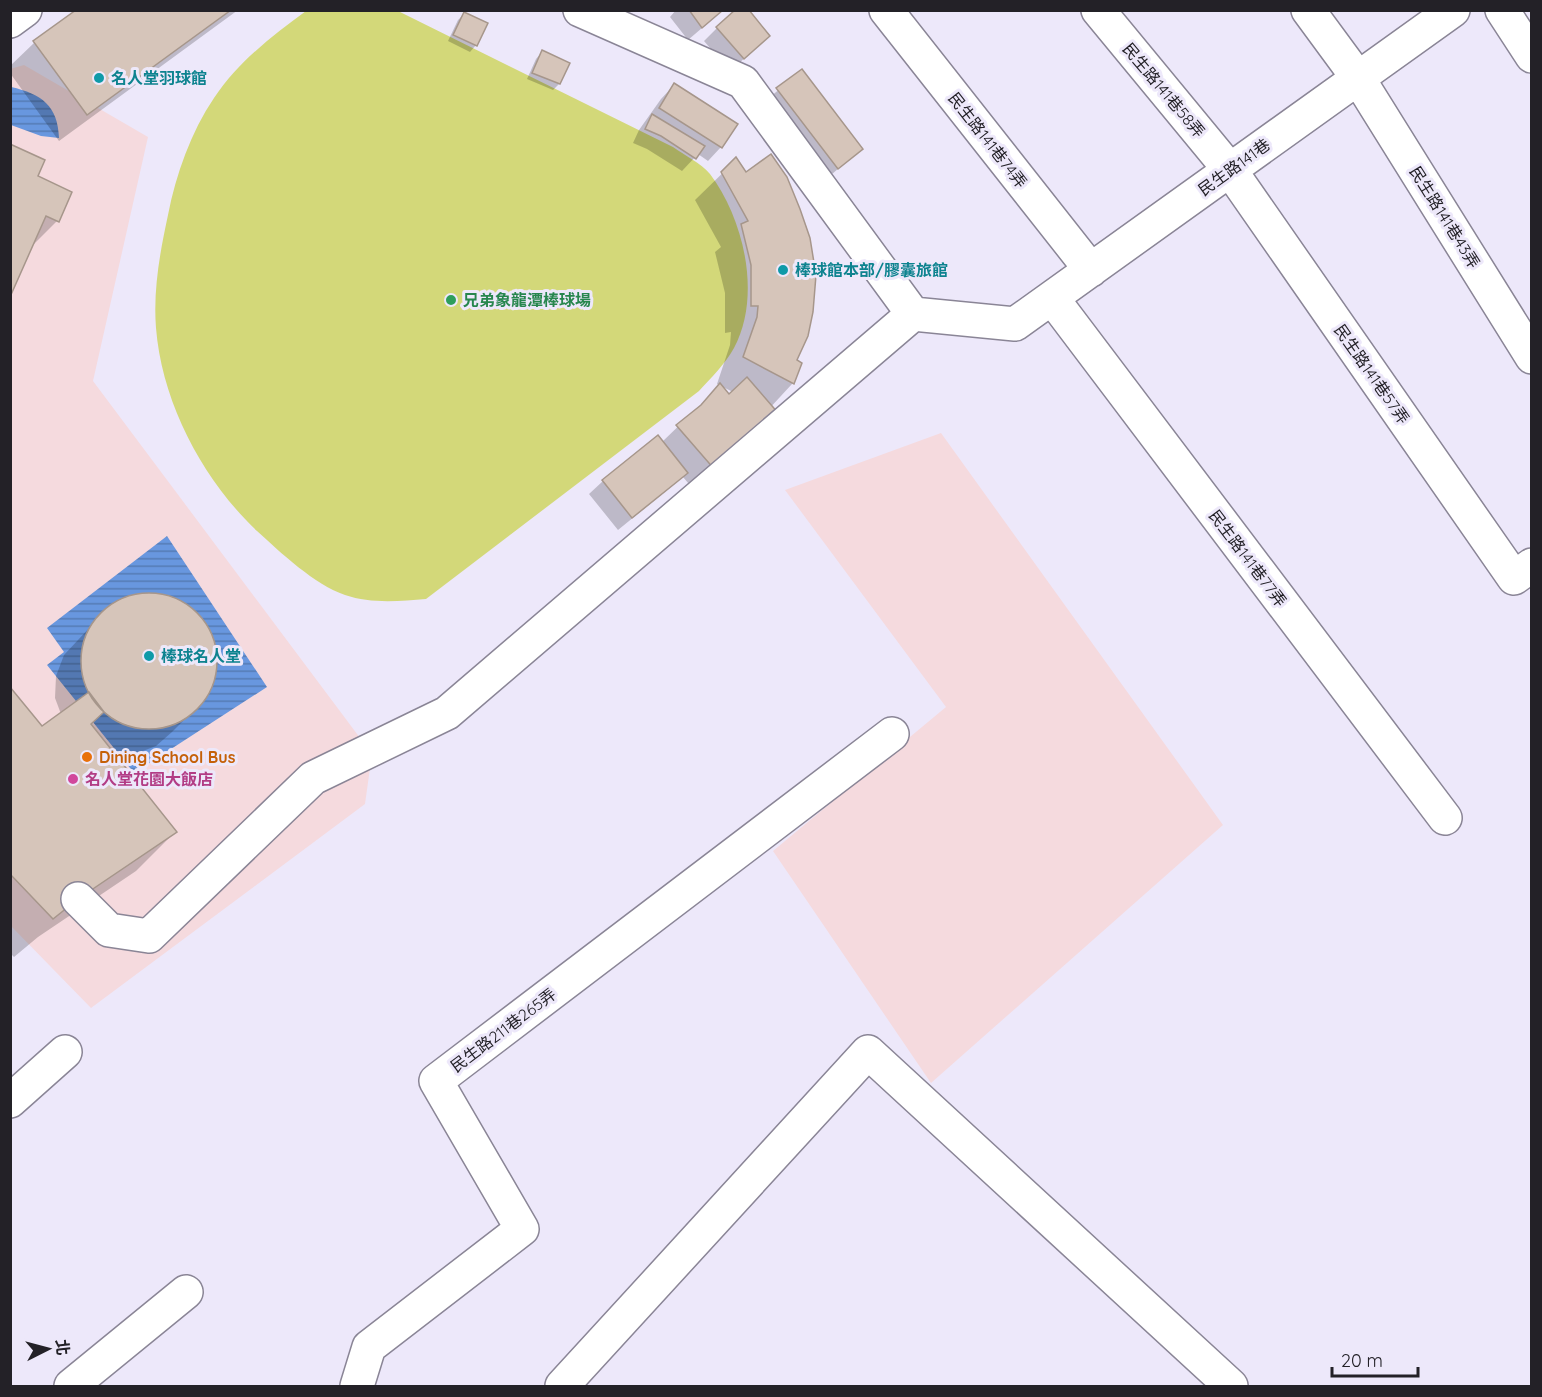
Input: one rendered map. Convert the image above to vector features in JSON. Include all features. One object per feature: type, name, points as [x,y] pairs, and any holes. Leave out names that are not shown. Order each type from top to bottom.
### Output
[{"type":"street","points":[[10,21],[25,10]]},
{"type":"street","points":[[78,898],[109,930],[149,936],[313,778],[447,713],[913,314],[743,82],[580,10]]},
{"type":"street","name":"民生路141巷74弄","points":[[886,10],[1090,270]]},
{"type":"street","name":"民生路141巷58弄","points":[[1098,10],[1230,170]]},
{"type":"street","name":"民生路141巷43弄","points":[[1308,10],[1358,78],[1532,357]]},
{"type":"street","name":"民生路141巷","points":[[913,314],[1015,324],[1453,10]]},
{"type":"street","points":[[1502,10],[1532,56]]},
{"type":"street","name":"民生路141巷57弄","points":[[1230,170],[1522,572]]},
{"type":"street","name":"民生路141巷77弄","points":[[1052,298],[1445,818]]},
{"type":"street","name":"民生路211巷265弄","points":[[357,1386],[369,1347],[522,1229],[436,1081],[892,734]]},
{"type":"street","points":[[10,1101],[65,1052]]},
{"type":"street","points":[[562,1386],[868,1052],[1231,1386]]},
{"type":"street","points":[[71,1386],[186,1292]]},
{"type":"shaded area","points":[[24,65],[148,137],[93,381],[372,754],[365,804],[91,1008],[11,926],[10,69]]},
{"type":"shaded area","points":[[941,433],[1223,825],[931,1083],[773,851],[946,707],[785,490]]},
{"type":"green space","name":"兄弟象龍潭棒球場","points":[[306,11],[398,11],[673,147],[706,170],[722,192],[740,235],[745,258],[748,282],[747,305],[742,327],[734,348],[718,371],[699,391],[426,599],[375,601],[345,595],[310,576],[257,531],[219,488],[188,438],[176,412],[160,356],[155,314],[160,257],[175,184],[191,139],[223,85],[245,61]]},
{"type":"water","points":[[11,87],[31,93],[46,103],[55,118],[59,138],[41,136],[11,125]]},
{"type":"water","points":[[167,536],[267,687],[134,773],[47,665],[64,652],[47,628]]},
{"type":"building","name":"名人堂羽球館","points":[[76,10],[231,10],[87,115],[33,41]]},
{"type":"building","points":[[689,10],[723,10],[702,28]]},
{"type":"building","points":[[735,10],[749,10],[770,36],[744,59],[716,27]]},
{"type":"building","points":[[464,12],[488,23],[477,46],[453,35]]},
{"type":"building","points":[[542,50],[570,63],[560,84],[532,73]]},
{"type":"building","points":[[802,69],[863,149],[838,169],[776,88]]},
{"type":"building","points":[[674,83],[738,124],[722,148],[659,108]]},
{"type":"building","points":[[652,114],[705,146],[696,159],[661,136],[645,129]]},
{"type":"building","points":[[10,144],[45,160],[38,176],[72,192],[59,222],[46,216],[10,297]]},
{"type":"building","name":"棒球館本部/膠囊旅館","points":[[771,154],[787,177],[800,209],[810,238],[816,275],[813,312],[808,336],[797,360],[802,363],[794,384],[743,357],[757,317],[758,306],[751,306],[751,265],[741,224],[748,221],[721,172],[736,157],[746,172]]},
{"type":"building","points":[[747,377],[779,414],[715,470],[676,425],[701,405],[720,383],[729,394]]},
{"type":"building","points":[[658,435],[688,473],[632,518],[602,480]]},
{"type":"building","name":"棒球名人堂","points":[[149,593],[175,599],[197,613],[211,635],[217,661],[211,687],[197,709],[175,723],[149,729],[123,723],[101,709],[87,687],[81,661],[87,635],[101,613],[123,599]]},
{"type":"building","name":"名人堂花園大飯店","points":[[10,687],[42,726],[89,692],[104,712],[91,724],[177,832],[78,899],[53,919],[10,874]]},
{"type":"place","name":"名人堂羽球館","points":[[99,78]]},
{"type":"place","name":"棒球館本部/膠囊旅館","points":[[783,270]]},
{"type":"place","name":"兄弟象龍潭棒球場","points":[[451,300]]},
{"type":"place","name":"棒球名人堂","points":[[149,656]]},
{"type":"place","name":"Dining School Bus","points":[[87,757]]},
{"type":"place","name":"名人堂花園大飯店","points":[[73,779]]}]
